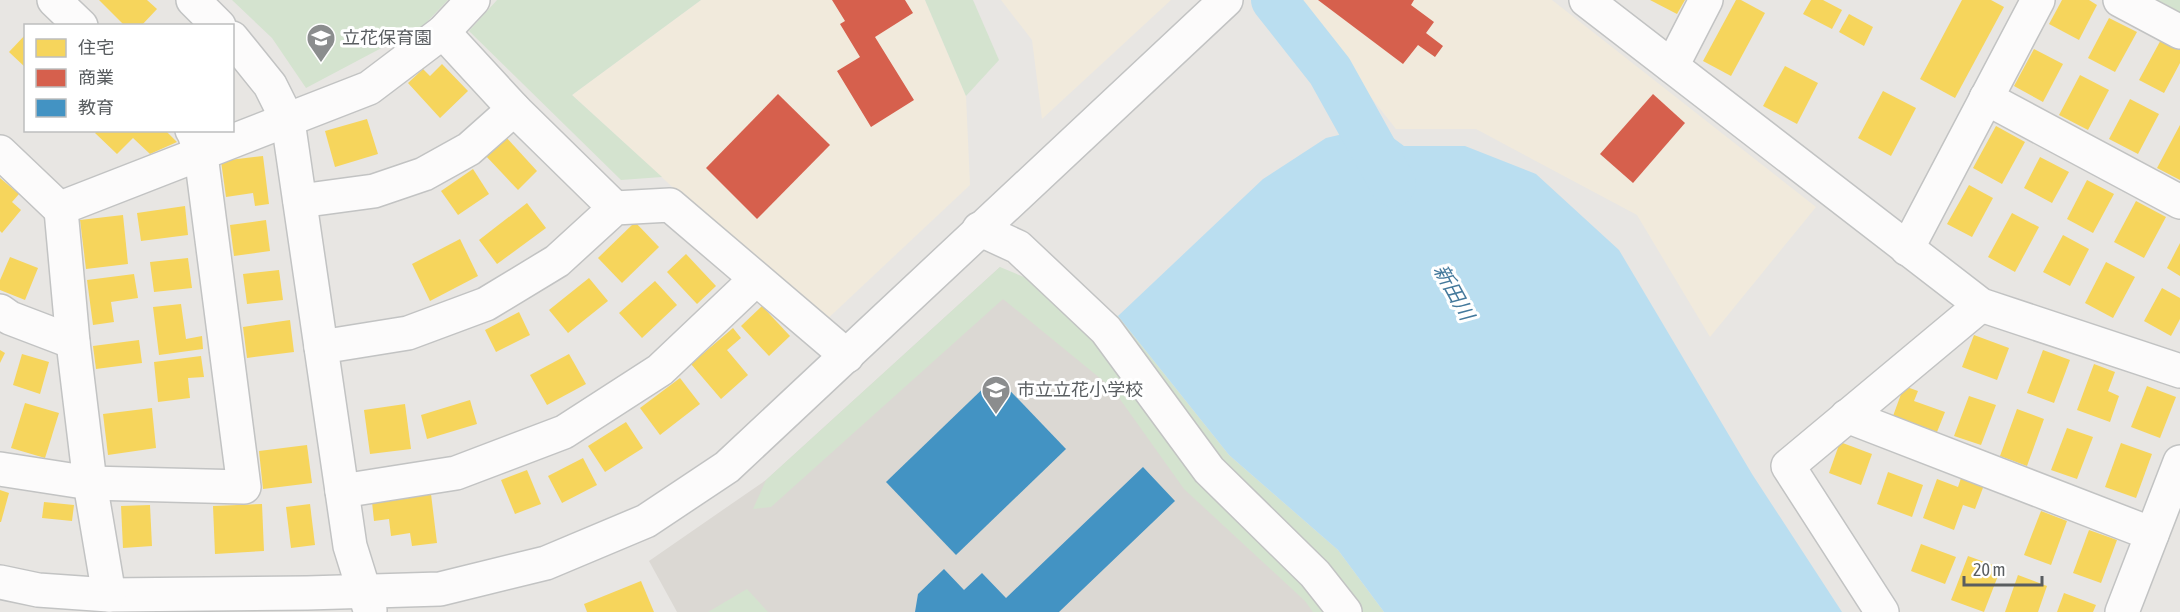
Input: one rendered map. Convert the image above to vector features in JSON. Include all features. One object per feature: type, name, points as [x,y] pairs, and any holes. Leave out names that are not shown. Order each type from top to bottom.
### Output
[{"type":"street","points":[[54,0],[79,24]]},
{"type":"street","points":[[193,0],[217,24]]},
{"type":"street","points":[[61,210],[196,143],[288,121],[369,88],[443,32],[473,0]]},
{"type":"street","points":[[0,582],[38,590],[109,595],[368,602],[440,589],[546,563],[646,521],[727,467],[1226,0]]},
{"type":"street","points":[[1586,0],[1981,305],[2180,371]]},
{"type":"street","points":[[1671,66],[1706,0]]},
{"type":"street","points":[[1906,249],[2038,0]]},
{"type":"street","points":[[2120,0],[2180,32]]},
{"type":"street","points":[[443,32],[514,109],[615,208]]},
{"type":"street","points":[[234,40],[270,85],[288,121],[350,546],[368,602]]},
{"type":"street","points":[[1986,98],[2180,202]]},
{"type":"street","points":[[300,201],[374,191],[424,174],[469,148],[514,109]]},
{"type":"street","points":[[0,469],[90,483],[244,488],[196,143]]},
{"type":"street","points":[[0,152],[61,210],[73,342],[90,483],[109,595]]},
{"type":"street","points":[[321,347],[408,333],[486,304],[557,261],[615,208],[670,205],[846,356]]},
{"type":"street","points":[[979,229],[1018,247],[1106,330],[1209,470],[1316,574],[1345,612]]},
{"type":"street","points":[[342,491],[456,473],[564,432],[660,370],[756,279]]},
{"type":"street","points":[[1882,612],[1788,466],[1981,305]]},
{"type":"street","points":[[0,311],[10,318],[73,342]]},
{"type":"street","points":[[1846,416],[2152,534]]},
{"type":"street","points":[[2122,612],[2180,462]]},
{"type":"shaded area","points":[[701,0],[925,0],[966,96],[970,185],[822,324],[572,95]]},
{"type":"shaded area","points":[[1001,0],[1171,0],[1042,119],[1032,40]]},
{"type":"shaded area","points":[[1294,0],[1552,0],[1816,207],[1710,337],[1637,215],[1476,129],[1396,129]]},
{"type":"shaded area","name":"市立立花小学校","points":[[1000,267],[1332,612],[677,612],[649,561],[766,480]]},
{"type":"green space","name":"立花保育園","points":[[232,0],[448,0],[423,26],[306,88],[272,38]]},
{"type":"green space","points":[[497,0],[701,0],[572,95],[662,177],[621,180],[469,31]]},
{"type":"green space","points":[[925,0],[973,0],[999,60],[966,96]]},
{"type":"green space","points":[[2143,0],[2180,0],[2180,19]]},
{"type":"green space","points":[[1000,267],[1118,316],[1229,455],[1338,550],[1384,612],[1313,612],[1305,601],[1184,489],[1112,388],[1003,299],[771,507],[753,509],[766,480]]},
{"type":"green space","points":[[747,589],[768,612],[708,612]]},
{"type":"water","points":[[1377,126],[1404,146],[1465,146],[1536,174],[1619,250],[1752,474],[1842,612],[1384,612],[1338,550],[1229,455],[1118,316],[1263,179],[1326,138]]},
{"type":"building: 住宅","points":[[99,0],[147,0],[157,9],[143,24],[123,24]]},
{"type":"building: 住宅","points":[[1650,0],[1685,0],[1677,14]]},
{"type":"building: 住宅","points":[[1736,0],[1741,0],[1765,13],[1731,76],[1703,61]]},
{"type":"building: 住宅","points":[[1811,0],[1823,0],[1842,10],[1832,29],[1803,14]]},
{"type":"building: 住宅","points":[[1962,0],[1991,0],[2004,7],[1955,98],[1920,79]]},
{"type":"building: 住宅","points":[[2062,0],[2089,0],[2097,5],[2079,40],[2049,24]]},
{"type":"building: 住宅","points":[[1849,14],[1873,27],[1864,46],[1839,32]]},
{"type":"building: 住宅","points":[[2109,18],[2137,32],[2115,72],[2088,58]]},
{"type":"building: 住宅","points":[[24,36],[24,66],[9,52]]},
{"type":"building: 住宅","points":[[2163,36],[2180,45],[2180,63],[2164,93],[2139,80]]},
{"type":"building: 住宅","points":[[2034,49],[2063,64],[2043,102],[2014,86]]},
{"type":"building: 住宅","points":[[442,64],[468,91],[440,118],[408,83],[423,69],[430,76]]},
{"type":"building: 住宅","points":[[1785,66],[1818,83],[1797,124],[1763,106]]},
{"type":"building: 住宅","points":[[2080,75],[2109,90],[2088,130],[2059,115]]},
{"type":"building: 住宅","points":[[1883,91],[1916,108],[1891,156],[1858,138]]},
{"type":"building: 住宅","points":[[2130,99],[2159,114],[2138,154],[2109,139]]},
{"type":"building: 住宅","points":[[367,119],[378,154],[335,167],[325,131]]},
{"type":"building: 住宅","points":[[2180,125],[2180,180],[2157,168]]},
{"type":"building: 住宅","points":[[1996,126],[2025,142],[2002,184],[1973,168]]},
{"type":"building: 住宅","points":[[167,132],[177,142],[150,154],[133,138],[117,154],[95,133]]},
{"type":"building: 住宅","points":[[505,136],[537,171],[518,190],[485,155]]},
{"type":"building: 住宅","points":[[263,156],[269,204],[255,206],[253,193],[226,197],[221,161]]},
{"type":"building: 住宅","points":[[2040,157],[2069,172],[2052,203],[2024,188]]},
{"type":"building: 住宅","points":[[473,169],[489,194],[458,215],[441,191]]},
{"type":"building: 住宅","points":[[0,178],[19,194],[12,202],[21,210],[2,233],[0,231]]},
{"type":"building: 住宅","points":[[2087,180],[2114,194],[2093,233],[2067,219]]},
{"type":"building: 住宅","points":[[1969,185],[1993,198],[1972,237],[1947,224]]},
{"type":"building: 住宅","points":[[2136,201],[2166,217],[2144,258],[2114,242]]},
{"type":"building: 住宅","points":[[527,203],[546,228],[497,264],[479,240]]},
{"type":"building: 住宅","points":[[185,206],[188,235],[141,241],[137,213]]},
{"type":"building: 住宅","points":[[2012,213],[2039,227],[2015,272],[1988,257]]},
{"type":"building: 住宅","points":[[123,215],[128,264],[86,269],[80,220]]},
{"type":"building: 住宅","points":[[266,220],[270,251],[234,256],[230,225]]},
{"type":"building: 住宅","points":[[635,222],[659,247],[622,283],[598,258]]},
{"type":"building: 住宅","points":[[2063,235],[2089,249],[2070,286],[2043,272]]},
{"type":"building: 住宅","points":[[460,239],[478,276],[430,301],[412,264]]},
{"type":"building: 住宅","points":[[2180,243],[2180,276],[2167,268]]},
{"type":"building: 住宅","points":[[686,254],[716,286],[697,304],[667,272]]},
{"type":"building: 住宅","points":[[10,257],[38,268],[25,300],[0,290],[0,280]]},
{"type":"building: 住宅","points":[[188,258],[192,288],[154,292],[150,262]]},
{"type":"building: 住宅","points":[[2106,262],[2135,277],[2113,318],[2085,303]]},
{"type":"building: 住宅","points":[[279,270],[283,300],[247,304],[243,274]]},
{"type":"building: 住宅","points":[[134,274],[138,298],[111,302],[114,322],[93,325],[87,280]]},
{"type":"building: 住宅","points":[[589,278],[608,301],[568,333],[549,310]]},
{"type":"building: 住宅","points":[[655,281],[677,305],[642,338],[619,313]]},
{"type":"building: 住宅","points":[[2162,288],[2180,298],[2180,319],[2171,336],[2144,321]]},
{"type":"building: 住宅","points":[[181,304],[186,339],[202,336],[203,349],[159,355],[153,307]]},
{"type":"building: 住宅","points":[[762,306],[790,336],[769,356],[741,326]]},
{"type":"building: 住宅","points":[[519,312],[530,335],[496,352],[485,330]]},
{"type":"building: 住宅","points":[[290,320],[294,352],[247,358],[243,327]]},
{"type":"building: 住宅","points":[[733,328],[741,338],[727,350],[748,375],[721,399],[691,364]]},
{"type":"building: 住宅","points":[[1974,335],[2009,348],[1997,380],[1962,367]]},
{"type":"building: 住宅","points":[[139,340],[142,363],[96,369],[93,346]]},
{"type":"building: 住宅","points":[[0,350],[5,353],[0,363]]},
{"type":"building: 住宅","points":[[2043,350],[2070,360],[2054,403],[2027,393]]},
{"type":"building: 住宅","points":[[22,354],[49,362],[40,394],[13,385]]},
{"type":"building: 住宅","points":[[569,354],[586,384],[547,405],[530,375]]},
{"type":"building: 住宅","points":[[201,356],[204,377],[188,378],[190,398],[158,402],[154,362]]},
{"type":"building: 住宅","points":[[2094,364],[2115,372],[2108,391],[2119,396],[2110,422],[2077,410]]},
{"type":"building: 住宅","points":[[680,378],[700,404],[660,435],[640,408]]},
{"type":"building: 住宅","points":[[1904,386],[1918,391],[1914,401],[1945,412],[1937,432],[1893,416]]},
{"type":"building: 住宅","points":[[2147,386],[2176,397],[2160,438],[2131,427]]},
{"type":"building: 住宅","points":[[1969,396],[1996,405],[1981,445],[1954,436]]},
{"type":"building: 住宅","points":[[470,400],[477,424],[427,439],[421,415]]},
{"type":"building: 住宅","points":[[25,403],[59,413],[45,458],[11,448]]},
{"type":"building: 住宅","points":[[405,404],[411,449],[370,454],[364,410]]},
{"type":"building: 住宅","points":[[152,408],[156,448],[108,455],[103,414]]},
{"type":"building: 住宅","points":[[2017,409],[2044,419],[2027,466],[2000,456]]},
{"type":"building: 住宅","points":[[626,422],[643,448],[605,472],[588,446]]},
{"type":"building: 住宅","points":[[2067,428],[2093,437],[2077,479],[2051,470]]},
{"type":"building: 住宅","points":[[1840,442],[1872,454],[1861,485],[1829,473]]},
{"type":"building: 住宅","points":[[2121,443],[2152,454],[2136,498],[2105,487]]},
{"type":"building: 住宅","points":[[307,445],[312,483],[263,489],[259,451]]},
{"type":"building: 住宅","points":[[583,458],[597,485],[562,503],[548,476]]},
{"type":"building: 住宅","points":[[527,470],[541,504],[515,514],[501,480]]},
{"type":"building: 住宅","points":[[1888,472],[1923,485],[1912,517],[1877,504]]},
{"type":"building: 住宅","points":[[1961,478],[1984,485],[1975,509],[1963,505],[1954,530],[1923,518],[1937,479],[1958,487]]},
{"type":"building: 住宅","points":[[0,490],[9,493],[1,522],[0,522]]},
{"type":"building: 住宅","points":[[431,494],[437,543],[412,546],[410,533],[391,536],[389,519],[374,521],[372,502]]},
{"type":"building: 住宅","points":[[44,502],[74,505],[72,521],[42,518]]},
{"type":"building: 住宅","points":[[262,504],[264,551],[215,554],[213,506]]},
{"type":"building: 住宅","points":[[310,504],[315,545],[291,548],[286,507]]},
{"type":"building: 住宅","points":[[150,505],[152,546],[123,548],[121,506]]},
{"type":"building: 住宅","points":[[2041,511],[2067,521],[2051,565],[2024,555]]},
{"type":"building: 住宅","points":[[2089,530],[2117,540],[2101,583],[2073,573]]},
{"type":"building: 住宅","points":[[1921,544],[1956,557],[1945,584],[1911,571]]},
{"type":"building: 住宅","points":[[1968,556],[2001,568],[1984,612],[1951,600]]},
{"type":"building: 住宅","points":[[2018,575],[2047,586],[2038,612],[2005,612]]},
{"type":"building: 住宅","points":[[641,581],[654,612],[587,612],[584,604]]},
{"type":"building: 住宅","points":[[2064,593],[2096,605],[2093,612],[2057,612]]},
{"type":"building: 商業","points":[[832,0],[905,0],[913,13],[875,37],[914,100],[871,127],[837,71],[860,57],[840,24],[845,21]]},
{"type":"building: 商業","points":[[1318,0],[1414,0],[1411,5],[1434,22],[1426,33],[1443,46],[1435,57],[1418,45],[1403,64]]},
{"type":"building: 商業","points":[[778,94],[830,145],[757,219],[706,168]]},
{"type":"building: 商業","points":[[1653,94],[1685,123],[1633,183],[1600,154]]},
{"type":"building: 教育","points":[[996,376],[1066,449],[956,555],[886,482]]},
{"type":"building: 教育","points":[[1143,467],[1175,501],[1059,612],[915,612],[918,594],[944,569],[964,590],[982,573],[1006,598]]},
{"type":"waterway","name":"新田川","points":[[1274,0],[1330,71],[1393,184]]},
{"type":"place","name":"立花保育園","points":[[321,64]]},
{"type":"place","name":"市立立花小学校","points":[[996,416]]}]
